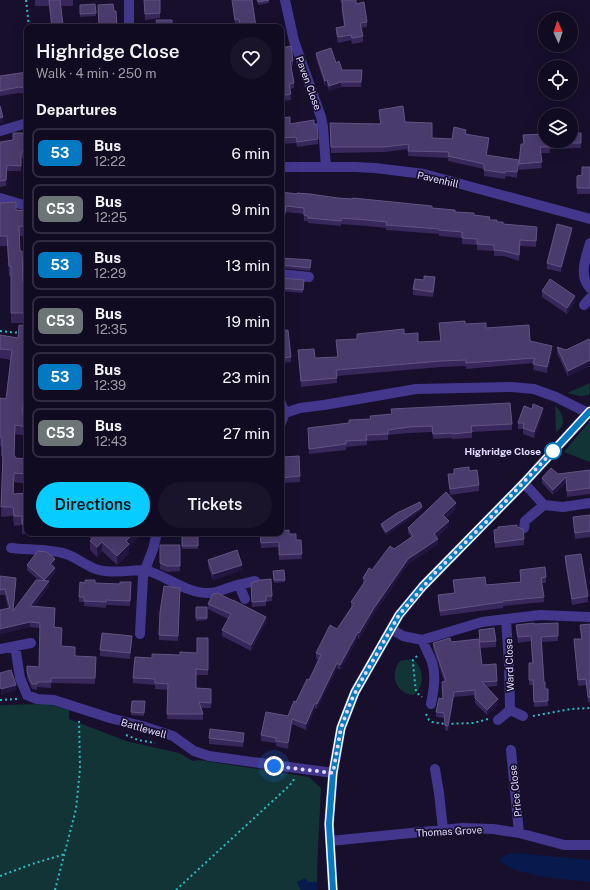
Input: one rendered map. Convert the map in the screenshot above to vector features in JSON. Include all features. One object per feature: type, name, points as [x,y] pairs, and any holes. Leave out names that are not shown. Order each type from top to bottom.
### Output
[{"type":"street","points":[[129,0],[129,24]]},
{"type":"street","name":"Paven Close","points":[[285,0],[294,41],[321,117],[326,167]]},
{"type":"street","points":[[0,131],[24,124]]},
{"type":"street","name":"Pavenhill","points":[[284,167],[375,168],[424,174],[590,219]]},
{"type":"street","points":[[0,198],[24,205]]},
{"type":"street","points":[[590,243],[583,272],[586,283],[590,288]]},
{"type":"street","points":[[284,274],[309,277]]},
{"type":"street","points":[[284,408],[324,405],[416,389],[512,386],[534,389],[589,412],[524,483],[427,581],[403,610],[355,692],[341,728],[333,773],[329,824],[333,890]]},
{"type":"street","points":[[524,483],[544,505],[563,507],[590,503]]},
{"type":"street","points":[[524,528],[525,521],[544,505]]},
{"type":"street","points":[[140,634],[143,577],[156,536]]},
{"type":"street","points":[[11,548],[23,554],[64,553],[98,570],[120,572],[145,570],[204,593],[217,592],[255,581]]},
{"type":"street","points":[[239,585],[245,599]]},
{"type":"street","points":[[391,629],[403,636],[422,640],[482,622],[540,615],[590,617]]},
{"type":"street","name":"Ward Close","points":[[506,620],[510,710]]},
{"type":"street","points":[[422,640],[430,658],[434,673],[433,692],[428,702]]},
{"type":"street","points":[[0,649],[31,643]]},
{"type":"street","points":[[15,646],[20,678],[27,695]]},
{"type":"street","name":"Battlewell","points":[[27,695],[54,700],[173,736],[194,751],[209,756],[333,773]]},
{"type":"street","points":[[498,720],[510,710],[524,716]]},
{"type":"street","name":"Price Close","points":[[511,750],[519,833]]},
{"type":"street","points":[[435,769],[443,829]]},
{"type":"street","name":"Thomas Grove","points":[[330,841],[385,837],[443,829],[462,828],[493,829],[519,833],[564,845],[590,845]]},
{"type":"path","points":[[26,0],[29,24]]},
{"type":"path","points":[[0,331],[24,334]]},
{"type":"path","points":[[420,655],[414,658],[413,663],[416,692],[428,702]]},
{"type":"path","points":[[0,700],[20,698],[27,695]]},
{"type":"path","points":[[55,890],[76,809],[80,769],[79,708]]},
{"type":"path","points":[[524,716],[571,709],[590,708]]},
{"type":"path","points":[[176,890],[290,785],[297,775],[298,769]]},
{"type":"path","points":[[0,876],[65,854]]},
{"type":"green space","points":[[590,383],[589,395],[580,396],[567,393]]},
{"type":"green space","points":[[555,406],[560,412],[563,420],[562,426],[556,433]]},
{"type":"green space","points":[[590,421],[590,462],[564,452]]},
{"type":"green space","points":[[411,659],[419,666],[422,676],[420,687],[413,695],[402,691],[396,682],[395,677],[395,672],[400,661]]},
{"type":"green space","points":[[48,704],[69,710],[69,719],[126,741],[179,753],[193,761],[199,760],[309,777],[321,788],[317,882],[297,882],[301,890],[0,890],[0,705]]},
{"type":"water","points":[[516,853],[590,860],[590,882],[528,873],[516,870],[500,860],[501,857]]},
{"type":"water","points":[[305,878],[308,882],[317,882],[318,890],[301,890],[297,882]]},
{"type":"building","points":[[49,0],[60,0],[63,24],[52,24]]},
{"type":"building","points":[[144,0],[160,0],[160,13],[145,14]]},
{"type":"building","points":[[232,0],[252,0],[256,24],[240,24],[239,19],[235,20]]},
{"type":"building","points":[[257,0],[269,0],[258,2]]},
{"type":"building","points":[[342,0],[356,0],[356,4],[364,2],[367,22],[360,23],[363,36],[352,38],[351,35],[338,37],[336,28],[345,26]]},
{"type":"building","points":[[95,4],[96,13],[80,14],[80,5]]},
{"type":"building","points":[[113,4],[114,11],[116,11],[117,24],[99,24],[98,5]]},
{"type":"building","points":[[156,20],[172,20],[172,24],[157,24]]},
{"type":"building","points":[[291,46],[293,61],[290,61],[294,83],[289,84],[291,94],[284,95],[284,47]]},
{"type":"building","points":[[331,48],[336,63],[339,61],[342,70],[362,70],[361,82],[341,82],[329,86],[327,80],[325,81],[316,53]]},
{"type":"building","points":[[24,72],[24,88],[19,87],[0,91],[0,76]]},
{"type":"building","points":[[0,106],[3,117],[0,118]]},
{"type":"building","points":[[403,106],[405,122],[432,123],[432,138],[452,139],[454,127],[466,130],[465,134],[489,138],[486,155],[519,160],[517,172],[506,171],[505,173],[484,170],[484,164],[448,156],[449,152],[408,151],[409,144],[384,147],[331,147],[330,123],[381,124],[379,110]]},
{"type":"building","points":[[290,117],[290,124],[314,120],[314,124],[317,124],[318,139],[297,142],[296,137],[284,138],[284,118]]},
{"type":"building","points":[[13,133],[24,133],[24,152],[21,152],[21,166],[7,165],[6,180],[0,181],[0,142],[13,140]]},
{"type":"building","points":[[578,133],[581,133],[581,143],[578,143]]},
{"type":"building","points":[[538,134],[538,148],[540,148],[542,162],[519,164],[521,144],[524,144],[523,135]]},
{"type":"building","points":[[582,167],[590,167],[590,188],[577,188],[577,176],[582,175]]},
{"type":"building","points":[[284,192],[432,206],[432,208],[455,210],[455,212],[474,213],[474,215],[490,217],[489,220],[497,220],[497,222],[503,222],[503,224],[537,227],[536,241],[520,240],[519,255],[494,250],[494,245],[477,244],[477,239],[462,238],[462,232],[386,225],[387,222],[367,220],[341,218],[341,221],[308,218],[308,216],[304,215],[304,208],[286,206],[285,213]]},
{"type":"building","points":[[16,202],[16,210],[24,211],[24,227],[19,226],[20,251],[22,251],[24,282],[24,313],[11,313],[11,266],[9,266],[7,236],[0,236],[0,203]]},
{"type":"building","points":[[557,224],[572,228],[561,267],[547,263]]},
{"type":"building","points":[[284,258],[311,260],[310,268],[284,265]]},
{"type":"building","points":[[424,276],[435,277],[433,292],[413,289],[415,279],[424,280]]},
{"type":"building","points":[[284,278],[304,280],[303,290],[284,288]]},
{"type":"building","points":[[550,279],[575,296],[567,308],[542,291]]},
{"type":"building","points":[[465,321],[465,324],[486,323],[486,328],[529,325],[530,341],[552,346],[547,367],[533,364],[535,358],[466,363],[466,360],[441,361],[336,370],[337,378],[301,381],[298,350],[314,349],[315,358],[338,357],[336,340],[357,339],[357,334],[404,329],[404,334],[418,333],[418,342],[441,341],[439,323]]},
{"type":"building","points":[[19,325],[24,326],[24,396],[22,413],[24,413],[24,426],[15,425],[14,456],[15,458],[24,459],[24,474],[14,473],[13,494],[24,493],[24,524],[22,524],[22,516],[14,516],[13,507],[1,507],[3,456],[2,437],[0,437],[0,398],[6,399],[12,350],[0,349],[0,335],[18,338]]},
{"type":"building","points":[[288,330],[291,357],[284,358],[284,331]]},
{"type":"building","points":[[589,339],[590,360],[568,371],[557,347],[566,350]]},
{"type":"building","points":[[510,403],[512,424],[471,426],[472,432],[452,434],[433,434],[432,426],[409,427],[388,430],[388,434],[366,435],[367,440],[346,441],[346,444],[309,449],[308,428],[349,423],[349,420],[371,419],[370,416],[392,414],[391,409]]},
{"type":"building","points":[[533,404],[543,408],[534,432],[523,428],[524,423],[518,423],[524,406],[532,409]]},
{"type":"building","points":[[299,456],[300,476],[284,478],[284,457]]},
{"type":"building","points":[[469,467],[469,471],[477,470],[479,485],[450,489],[448,474],[454,474],[454,469]]},
{"type":"building","points":[[551,468],[558,474],[590,470],[590,488],[567,491],[566,477],[553,490],[542,478]]},
{"type":"building","points":[[446,492],[456,503],[443,515],[449,521],[434,534],[438,539],[408,559],[374,608],[359,633],[358,632],[340,665],[337,663],[317,704],[315,703],[306,724],[292,719],[288,743],[276,741],[276,738],[261,735],[266,712],[288,716],[294,701],[296,702],[307,679],[309,680],[321,655],[316,653],[330,625],[337,629],[354,604],[351,602],[366,580],[363,578],[369,568],[372,570],[390,546],[394,549],[413,536],[408,528]]},
{"type":"building","points":[[420,502],[422,507],[386,532],[381,524],[397,513]]},
{"type":"building","points":[[590,515],[590,531],[575,533],[573,517]]},
{"type":"building","points":[[517,525],[517,527],[523,529],[524,539],[495,543],[494,530],[498,529],[498,527]]},
{"type":"building","points":[[289,530],[289,534],[296,534],[296,540],[301,540],[302,554],[279,555],[279,542],[261,543],[260,536],[284,536],[284,531]]},
{"type":"building","points":[[94,536],[131,536],[126,541],[129,544],[117,556],[102,542],[97,547],[90,541]]},
{"type":"building","points":[[182,536],[198,536],[198,546],[182,546]]},
{"type":"building","points":[[160,545],[180,545],[180,566],[167,566],[160,563]]},
{"type":"building","points":[[237,550],[242,565],[213,574],[208,560]]},
{"type":"building","points":[[38,551],[47,552],[55,559],[50,564],[55,568],[44,580],[27,565]]},
{"type":"building","points":[[581,554],[588,596],[572,599],[565,556]]},
{"type":"building","points":[[545,567],[546,577],[541,578],[544,597],[503,601],[440,611],[438,595],[455,593],[453,580],[485,577],[486,585],[521,582],[520,570]]},
{"type":"building","points":[[284,570],[285,580],[274,580],[273,571]]},
{"type":"building","points":[[0,576],[16,578],[13,611],[36,580],[49,581],[30,606],[55,608],[54,627],[62,628],[61,646],[75,647],[75,656],[96,657],[95,678],[51,678],[51,682],[37,682],[37,684],[32,684],[27,672],[27,666],[39,667],[40,623],[30,622],[0,629],[0,610],[10,608],[5,589],[0,590]]},
{"type":"building","points":[[271,579],[272,596],[266,596],[266,601],[252,602],[251,583]]},
{"type":"building","points":[[85,580],[95,580],[95,583],[120,584],[120,582],[131,582],[130,601],[84,601],[84,597],[79,597],[80,582],[85,583]]},
{"type":"building","points":[[164,586],[180,588],[178,636],[159,635],[160,612]]},
{"type":"building","points":[[217,593],[266,617],[251,645],[222,630],[231,614],[208,604],[213,594]]},
{"type":"building","points":[[196,607],[207,607],[207,618],[196,618]]},
{"type":"building","points":[[558,623],[558,636],[541,637],[544,682],[545,689],[548,689],[548,701],[534,702],[533,680],[529,680],[529,663],[533,663],[531,636],[518,637],[516,625]]},
{"type":"building","points":[[590,624],[590,697],[588,697],[586,679],[578,680],[574,639],[582,639],[580,625]]},
{"type":"building","points":[[494,628],[496,641],[480,642],[479,630]]},
{"type":"building","points":[[102,633],[132,636],[130,653],[100,650]]},
{"type":"building","points":[[197,638],[208,638],[208,670],[196,669],[196,688],[211,689],[211,703],[199,702],[203,714],[167,714],[168,684],[155,683],[155,679],[133,678],[135,657],[152,658],[152,654],[180,655],[180,652],[197,653]]},
{"type":"building","points":[[450,638],[451,642],[479,639],[482,665],[496,664],[497,681],[482,682],[498,699],[487,710],[475,698],[475,690],[454,692],[448,726],[445,725],[444,713],[436,712],[439,698],[443,699],[442,682],[446,681],[433,643]]},
{"type":"building","points":[[11,670],[16,685],[1,689],[0,673]]},
{"type":"building","points":[[132,701],[145,701],[144,713],[131,712]]},
{"type":"building","points":[[210,729],[244,733],[243,742],[209,738]]},
{"type":"bus line","name":"53","points":[[333,890],[329,824],[333,773],[341,728],[355,692],[399,615],[410,601],[436,572],[524,483],[590,411]]},
{"type":"place","name":"Highridge Close","points":[[553,451]]},
{"type":"route","points":[[274,766],[333,773],[341,728],[351,701],[399,615],[436,572],[524,483],[553,451]]}]
